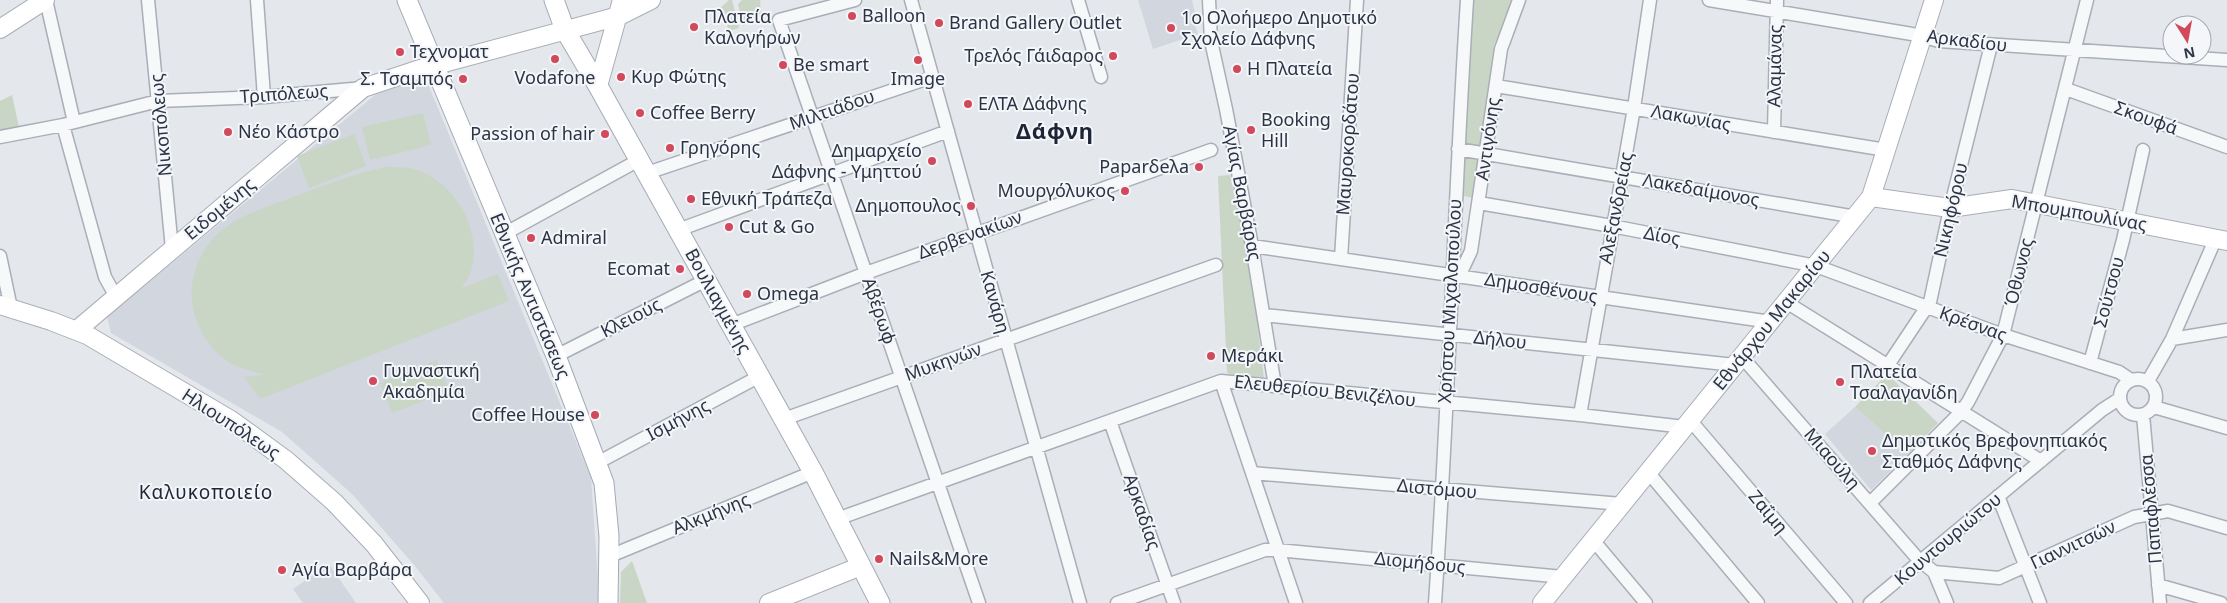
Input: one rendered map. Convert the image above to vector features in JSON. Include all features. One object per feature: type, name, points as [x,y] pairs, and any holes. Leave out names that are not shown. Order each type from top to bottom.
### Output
[{"type":"main road","points":[[0,29],[46,0]]},
{"type":"main road","name":"Εθνικής Αντιστάσεως","points":[[406,0],[556,356],[604,483],[610,556],[608,603]]},
{"type":"main road","name":"Βουλιαγμένης","points":[[554,0],[565,30],[784,419],[880,603]]},
{"type":"main road","name":"Τριπόλεως","points":[[363,88],[434,65],[565,30],[621,8],[651,0]]},
{"type":"main road","name":"Εθνάρχου Μακαρίου","points":[[1542,603],[1871,197],[1934,0]]},
{"type":"main road","points":[[598,86],[621,8]]},
{"type":"main road","name":"Ειδομένης","points":[[77,330],[363,88]]},
{"type":"main road","name":"Μπουμπουλίνας","points":[[1871,197],[1950,208],[2006,198],[2127,220],[2221,240]]},
{"type":"main road","name":"Ηλιουπόλεως","points":[[6,306],[77,330],[231,420],[286,460],[334,502],[374,544],[420,603]]},
{"type":"main road","points":[[769,603],[861,566]]},
{"type":"street","points":[[46,0],[68,123],[105,277],[116,297]]},
{"type":"street","name":"Νικοπόλεως","points":[[148,0],[172,249]]},
{"type":"street","points":[[257,0],[264,97]]},
{"type":"street","name":"Αβέρωφ","points":[[855,0],[779,20],[979,603]]},
{"type":"street","name":"Κανάρη","points":[[911,0],[1080,603]]},
{"type":"street","points":[[1078,0],[1101,77]]},
{"type":"street","name":"Αγίας Βαρβάρας","points":[[1209,0],[1211,41],[1252,246],[1275,386]]},
{"type":"street","name":"Μαυροκορδάτου","points":[[1341,259],[1357,0]]},
{"type":"street","name":"Χρήστου Μιχαλοπούλου","points":[[1435,603],[1454,274],[1458,149],[1467,0]]},
{"type":"street","name":"Αντιγόνης","points":[[1454,274],[1463,268],[1471,251],[1501,49],[1519,0]]},
{"type":"street","name":"Αλεξανδρείας","points":[[1580,415],[1634,108],[1650,0]]},
{"type":"street","name":"Αρκαδίου","points":[[1709,0],[1777,6],[1939,41],[2227,60]]},
{"type":"street","name":"Όθωνος","points":[[1870,503],[1961,412],[2003,336],[2087,0]]},
{"type":"street","name":"Αλαμάνας","points":[[1774,132],[1777,6]]},
{"type":"street","name":"Νικηφόρου","points":[[1888,365],[1930,302],[1950,208],[1991,45]]},
{"type":"street","name":"Μιλτιάδου","points":[[504,234],[643,166],[812,117],[932,76]]},
{"type":"street","name":"Λακωνίας","points":[[1496,86],[1886,150]]},
{"type":"street","name":"Τριπόλεως","points":[[0,137],[158,101],[264,97],[363,88]]},
{"type":"street","name":"Σκουφά","points":[[2066,88],[2227,147]]},
{"type":"street","points":[[678,230],[948,131]]},
{"type":"street","name":"Λακεδαίμονος","points":[[1458,149],[1856,217]]},
{"type":"street","name":"Δερβενακίων","points":[[731,325],[866,273],[1210,150]]},
{"type":"street","name":"Σούτσου","points":[[2090,363],[2143,150]]},
{"type":"street","name":"Δίος","points":[[1478,203],[1612,226],[1816,266]]},
{"type":"street","points":[[2148,381],[2172,339],[2221,240]]},
{"type":"street","name":"Δημοσθένους","points":[[1252,246],[1454,274],[1770,322]]},
{"type":"street","points":[[0,256],[6,306]]},
{"type":"street","name":"Μυκηνών","points":[[784,419],[1216,265]]},
{"type":"street","name":"Κρέσνας","points":[[1816,266],[2003,336],[2119,372],[2131,380]]},
{"type":"street","name":"Κλειούς","points":[[556,356],[706,280]]},
{"type":"street","points":[[1786,302],[2041,461]]},
{"type":"street","name":"Δήλου","points":[[1264,315],[1591,350],[1739,361]]},
{"type":"street","points":[[2172,339],[2227,330]]},
{"type":"street","name":"Μιαούλη","points":[[1739,361],[1870,503],[1921,562]]},
{"type":"street","name":"Ισμήνης","points":[[597,463],[760,376]]},
{"type":"street","points":[[2139,378],[2148,381],[2156,392],[2154,407],[2143,415],[2135,415],[2128,412],[2122,407],[2119,399],[2120,391],[2124,384],[2139,378]]},
{"type":"street","points":[[1222,381],[1296,603]]},
{"type":"street","name":"Ελευθερίου Βενιζέλου","points":[[837,519],[1222,381],[1688,424]]},
{"type":"street","name":"Κουντουριώτου","points":[[1870,603],[2102,410],[2119,399]]},
{"type":"street","points":[[2154,407],[2227,428]]},
{"type":"street","name":"Παπαφλέσσα","points":[[2143,415],[2160,603]]},
{"type":"street","name":"Αρκαδίας","points":[[1110,421],[1174,603]]},
{"type":"street","name":"Ζαΐμη","points":[[1688,424],[1846,603]]},
{"type":"street","name":"Αλκμήνης","points":[[610,556],[813,472]]},
{"type":"street","points":[[1648,472],[1758,603]]},
{"type":"street","name":"Διστόμου","points":[[1252,473],[1622,504]]},
{"type":"street","points":[[1998,496],[2040,603]]},
{"type":"street","name":"Γιαννιτσών","points":[[1934,572],[1991,579],[1999,578],[2134,517],[2168,511],[2227,528]]},
{"type":"street","points":[[1593,540],[1646,603]]},
{"type":"street","name":"Διομήδους","points":[[1116,603],[1265,550],[1563,577]]},
{"type":"street","points":[[1921,562],[1934,572],[1947,603]]},
{"type":"street","points":[[2158,585],[2222,603]]},
{"type":"shaded area","name":"1ο Ολοήμερο Δημοτικό Σχολείο Δάφνης","points":[[1138,0],[1192,0],[1196,17],[1193,19],[1198,34],[1153,49]]},
{"type":"shaded area","name":"Γυμναστική Ακαδημία","points":[[428,84],[591,478],[599,594],[598,603],[444,603],[415,566],[352,494],[282,432],[111,333],[107,317],[381,90],[404,85]]},
{"type":"shaded area","name":"Δημοτικός Βρεφονηπιακός Σταθμός Δάφνης","points":[[1855,407],[1908,454],[1871,490],[1825,434]]},
{"type":"shaded area","points":[[329,564],[356,603],[303,603],[293,589]]},
{"type":"green space","points":[[729,0],[732,0],[739,28],[728,31],[726,14],[718,10]]},
{"type":"green space","points":[[742,0],[760,0],[761,14],[743,26],[738,4]]},
{"type":"green space","points":[[1472,0],[1514,0],[1494,45],[1484,148],[1464,142]]},
{"type":"green space","points":[[12,95],[19,127],[0,132],[0,101]]},
{"type":"green space","points":[[423,113],[431,145],[370,160],[362,127]]},
{"type":"green space","points":[[354,134],[366,166],[309,188],[297,156]]},
{"type":"green space","points":[[1462,154],[1483,157],[1477,199],[1460,195]]},
{"type":"green space","points":[[386,167],[410,168],[426,174],[440,183],[452,195],[462,209],[469,224],[473,241],[474,258],[470,274],[462,288],[498,274],[509,301],[260,399],[244,377],[264,375],[231,364],[224,359],[210,345],[200,329],[194,313],[192,283],[197,265],[205,250],[214,237],[225,228],[251,213],[341,180]]},
{"type":"green space","points":[[1230,175],[1251,272],[1264,379],[1247,379],[1227,373],[1218,176]]},
{"type":"green space","points":[[437,360],[449,391],[392,413],[380,383]]},
{"type":"green space","points":[[1887,374],[1938,423],[1908,454],[1855,407]]},
{"type":"green space","points":[[632,561],[647,603],[620,603],[621,572]]},
{"type":"place","name":"Balloon","points":[[852,16]]},
{"type":"place","name":"Brand Gallery Outlet","points":[[939,23]]},
{"type":"place","name":"Πλατεία Καλογήρων","points":[[694,27]]},
{"type":"place","name":"1ο Ολοήμερο Δημοτικό Σχολείο Δάφνης","points":[[1171,28]]},
{"type":"place","name":"Τεχνοματ","points":[[400,52]]},
{"type":"place","name":"Τρελός Γάιδαρος","points":[[1113,56]]},
{"type":"place","name":"Vodafone","points":[[555,59]]},
{"type":"place","name":"Image","points":[[918,60]]},
{"type":"place","name":"Be smart","points":[[783,65]]},
{"type":"place","name":"Η Πλατεία","points":[[1237,69]]},
{"type":"place","name":"Κυρ Φώτης","points":[[621,77]]},
{"type":"place","name":"Σ. Τσαμπός","points":[[463,79]]},
{"type":"place","name":"ΕΛΤΑ Δάφνης","points":[[968,104]]},
{"type":"place","name":"Coffee Berry","points":[[640,113]]},
{"type":"place","name":"Booking Hill","points":[[1251,130]]},
{"type":"place","name":"Νέο Κάστρο","points":[[228,132]]},
{"type":"place","name":"Passion of hair","points":[[605,134]]},
{"type":"place","name":"Γρηγόρης","points":[[670,148]]},
{"type":"place","name":"Δημαρχείο Δάφνης - Υμηττού","points":[[932,161]]},
{"type":"place","name":"Paparδeλa","points":[[1199,167]]},
{"type":"place","name":"Μουργόλυκος","points":[[1125,191]]},
{"type":"place","name":"Εθνική Τράπεζα","points":[[691,199]]},
{"type":"place","name":"Δημοπουλος","points":[[971,206]]},
{"type":"place","name":"Cut & Go","points":[[729,227]]},
{"type":"place","name":"Admiral","points":[[531,238]]},
{"type":"place","name":"Ecomat","points":[[680,269]]},
{"type":"place","name":"Omega","points":[[747,294]]},
{"type":"place","name":"Μεράκι","points":[[1211,356]]},
{"type":"place","name":"Γυμναστική Ακαδημία","points":[[373,381]]},
{"type":"place","name":"Πλατεία Τσαλαγανίδη","points":[[1840,382]]},
{"type":"place","name":"Coffee House","points":[[595,415]]},
{"type":"place","name":"Δημοτικός Βρεφονηπιακός Σταθμός Δάφνης","points":[[1872,451]]},
{"type":"place","name":"Nails&More","points":[[879,559]]},
{"type":"place","name":"Αγία Βαρβάρα","points":[[282,570]]},
{"type":"district","name":"Δάφνη","points":[[1055,131]]},
{"type":"district","name":"Καλυκοποιείο","points":[[206,492]]}]
